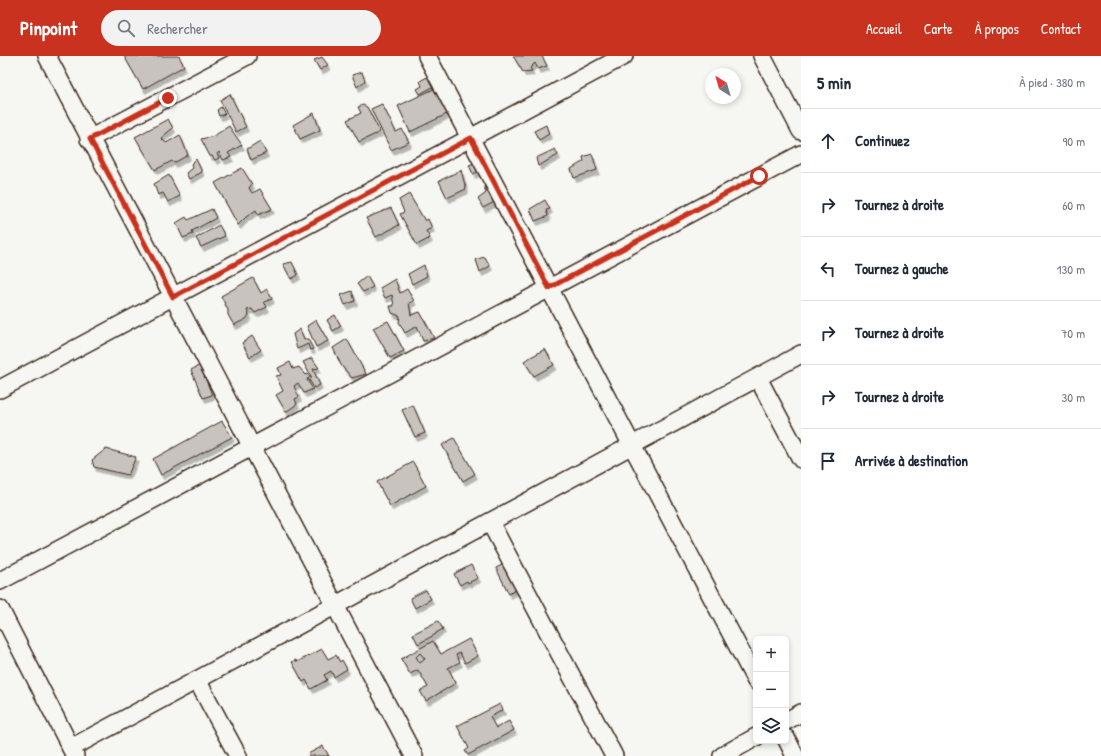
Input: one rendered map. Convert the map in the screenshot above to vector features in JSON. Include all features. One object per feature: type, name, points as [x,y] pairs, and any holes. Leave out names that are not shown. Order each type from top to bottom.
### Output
[{"type":"street","points":[[47,56],[414,756]]},
{"type":"street","points":[[90,139],[247,56]]},
{"type":"street","points":[[427,56],[753,675]]},
{"type":"street","points":[[0,389],[624,56]]},
{"type":"street","points":[[762,56],[801,131]]},
{"type":"street","points":[[0,581],[801,154]]},
{"type":"street","points":[[0,609],[73,752],[197,680],[801,354]]},
{"type":"street","points":[[758,378],[801,459]]},
{"type":"street","points":[[490,522],[614,756]]},
{"type":"street","points":[[197,680],[238,756]]},
{"type":"street","points":[[789,719],[801,713]]},
{"type":"street","points":[[722,756],[753,739]]},
{"type":"street","points":[[789,744],[795,756]]},
{"type":"building","points":[[124,56],[179,56],[184,66],[143,89]]},
{"type":"building","points":[[513,56],[542,56],[547,66],[538,69],[535,63],[530,68],[532,71],[523,72]]},
{"type":"building","points":[[322,57],[328,65],[320,70],[314,60]]},
{"type":"building","points":[[362,72],[365,81],[357,87],[352,75]]},
{"type":"building","points":[[429,76],[436,85],[420,94],[417,89],[422,86],[420,81]]},
{"type":"building","points":[[438,87],[449,113],[410,132],[398,106]]},
{"type":"building","points":[[230,94],[246,127],[236,132],[220,100]]},
{"type":"building","points":[[382,104],[396,132],[402,129],[409,142],[391,150],[371,109]]},
{"type":"building","points":[[363,105],[367,107],[380,132],[359,142],[347,120],[361,113],[358,107]]},
{"type":"building","points":[[221,107],[225,114],[219,116],[217,110]]},
{"type":"building","points":[[314,113],[320,130],[300,139],[293,125]]},
{"type":"building","points":[[168,119],[173,128],[161,138],[166,143],[180,135],[188,155],[174,163],[172,161],[155,170],[135,137]]},
{"type":"building","points":[[546,125],[549,134],[539,140],[534,131]]},
{"type":"building","points":[[229,126],[242,145],[228,153],[231,157],[223,160],[219,152],[217,154],[219,158],[215,160],[212,156],[210,156],[201,139],[214,136]]},
{"type":"building","points":[[260,141],[266,153],[251,160],[247,149]]},
{"type":"building","points":[[555,149],[558,155],[538,166],[536,158]]},
{"type":"building","points":[[592,154],[597,170],[574,178],[571,169],[584,161],[583,157]]},
{"type":"building","points":[[196,159],[202,172],[189,179],[186,173],[192,168],[191,164]]},
{"type":"building","points":[[480,161],[482,169],[473,174],[469,165]]},
{"type":"building","points":[[242,168],[252,184],[249,188],[252,193],[260,189],[272,209],[258,215],[256,210],[238,225],[215,183]]},
{"type":"building","points":[[461,170],[466,189],[447,198],[439,181]]},
{"type":"building","points":[[169,175],[180,196],[168,202],[163,193],[158,195],[154,184]]},
{"type":"building","points":[[489,183],[498,200],[483,208],[478,199],[486,193],[484,186]]},
{"type":"building","points":[[409,194],[425,221],[428,219],[432,228],[426,231],[430,238],[417,245],[400,214],[404,212],[399,200]]},
{"type":"building","points":[[545,200],[550,209],[546,210],[548,216],[535,221],[530,209]]},
{"type":"building","points":[[391,208],[399,225],[376,237],[366,218]]},
{"type":"building","points":[[212,209],[216,218],[192,231],[193,234],[183,238],[176,223],[186,217],[188,220]]},
{"type":"building","points":[[219,225],[225,236],[201,247],[196,238]]},
{"type":"building","points":[[485,257],[490,266],[480,272],[476,260]]},
{"type":"building","points":[[292,262],[298,275],[291,279],[283,264]]},
{"type":"building","points":[[424,265],[427,276],[412,284],[408,274]]},
{"type":"building","points":[[367,276],[373,287],[363,292],[357,284]]},
{"type":"building","points":[[253,278],[261,293],[267,289],[272,299],[264,302],[267,307],[255,313],[252,309],[247,310],[249,315],[246,319],[234,325],[228,315],[228,310],[221,296]]},
{"type":"building","points":[[395,279],[400,293],[407,289],[414,301],[409,303],[411,315],[420,312],[434,338],[423,341],[417,326],[405,333],[399,322],[400,316],[392,313],[390,306],[394,306],[392,295],[385,298],[380,288]]},
{"type":"building","points":[[352,291],[355,301],[345,305],[341,295]]},
{"type":"building","points":[[335,315],[341,326],[333,331],[327,320]]},
{"type":"building","points":[[316,320],[328,341],[316,347],[307,326]]},
{"type":"building","points":[[388,321],[404,351],[390,358],[373,328]]},
{"type":"building","points":[[300,329],[304,339],[308,339],[313,349],[310,350],[308,344],[297,349],[293,334]]},
{"type":"building","points":[[252,336],[261,350],[250,357],[242,343]]},
{"type":"building","points":[[347,339],[366,374],[352,378],[341,365],[333,348]]},
{"type":"building","points":[[545,349],[554,365],[534,376],[524,361]]},
{"type":"building","points":[[312,358],[319,368],[313,369],[320,385],[314,388],[308,378],[307,380],[313,389],[304,393],[298,383],[294,386],[299,397],[295,399],[297,404],[286,412],[276,395],[283,391],[276,376],[281,375],[278,368],[290,362],[293,369],[299,367],[306,375],[308,374],[310,378],[312,378],[303,362]]},
{"type":"building","points":[[200,365],[212,395],[203,398],[191,370]]},
{"type":"building","points":[[413,405],[425,433],[415,437],[402,410]]},
{"type":"building","points":[[222,421],[232,437],[161,475],[153,459]]},
{"type":"building","points":[[454,438],[475,474],[463,481],[442,445]]},
{"type":"building","points":[[106,449],[136,457],[128,475],[94,467],[92,460]]},
{"type":"building","points":[[413,462],[426,486],[390,506],[377,482]]},
{"type":"building","points":[[506,563],[519,588],[509,594],[496,568]]},
{"type":"building","points":[[471,565],[478,578],[460,585],[454,574]]},
{"type":"building","points":[[426,590],[431,599],[415,608],[410,598]]},
{"type":"building","points":[[438,621],[443,629],[418,644],[413,634]]},
{"type":"building","points":[[469,639],[478,656],[465,663],[460,653],[456,655],[460,662],[448,668],[456,683],[426,701],[420,691],[428,687],[418,670],[410,674],[401,659],[433,641],[441,654]]},
{"type":"building","points":[[322,649],[328,659],[336,655],[340,662],[342,660],[347,669],[334,677],[331,671],[324,675],[327,680],[311,689],[306,680],[303,682],[292,662],[296,660],[297,662]]},
{"type":"building","points":[[420,653],[425,659],[420,663],[416,657]]},
{"type":"building","points":[[500,704],[503,710],[490,717],[496,728],[509,721],[514,730],[468,755],[465,751],[469,748],[457,726]]},
{"type":"building","points":[[323,746],[329,756],[309,756],[308,754]]},
{"type":"route","points":[[168,98],[90,139],[173,297],[471,138],[549,288],[759,176]]}]
